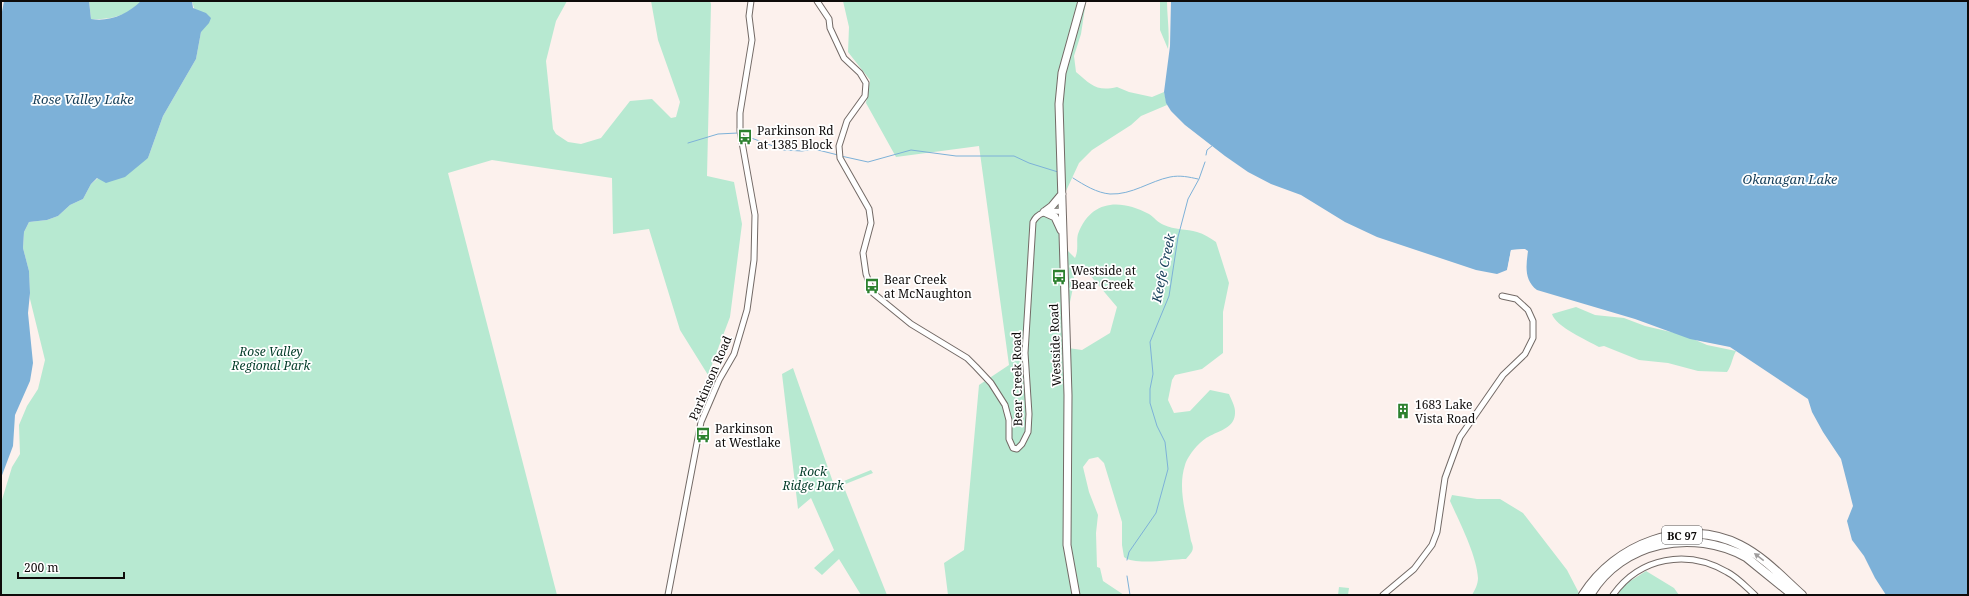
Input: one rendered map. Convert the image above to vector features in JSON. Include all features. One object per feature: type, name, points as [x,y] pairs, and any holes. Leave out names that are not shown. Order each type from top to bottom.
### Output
[{"type":"highway","name":"BC 97","points":[[1583,595],[1600,574],[1618,557],[1637,546],[1657,538],[1695,534],[1713,536],[1739,544],[1757,556],[1786,585]]},
{"type":"highway","name":"BC 97","points":[[1590,595],[1605,577],[1630,557],[1666,543],[1684,540],[1708,543],[1738,552],[1796,593]]},
{"type":"main road","name":"Westside Road","points":[[1076,595],[1067,545],[1068,395],[1059,124],[1062,72],[1082,1]]},
{"type":"main road","points":[[1062,194],[1052,206],[1044,212],[1055,217],[1063,236]]},
{"type":"street","name":"Parkinson Road","points":[[668,595],[701,422],[719,380],[734,354],[747,310],[754,260],[755,215],[740,131],[740,113],[752,40],[749,16],[751,1]]},
{"type":"street","name":"Bear Creek Road","points":[[817,1],[829,19],[830,28],[844,58],[860,73],[866,83],[867,89],[865,96],[847,120],[839,146],[840,158],[869,209],[871,223],[863,253],[866,274],[873,292],[911,324],[967,358],[991,383],[1005,405],[1009,420],[1009,439],[1013,448],[1017,449],[1022,444],[1028,432],[1029,414],[1025,353],[1033,222],[1036,215],[1044,212]]},
{"type":"street","points":[[1044,212],[1062,211]]},
{"type":"street","points":[[1383,595],[1414,569],[1432,545],[1437,532],[1445,478],[1460,437],[1503,375],[1525,354],[1533,338],[1532,321],[1528,310],[1516,299],[1502,296]]},
{"type":"street","points":[[1613,595],[1622,583],[1632,574],[1650,565],[1672,559],[1690,559],[1714,565],[1728,572],[1753,594]]},
{"type":"green space","points":[[89,1],[145,1],[141,2],[132,10],[112,18],[91,19]]},
{"type":"green space","name":"Rose Valley Regional Park","points":[[192,1],[567,1],[556,21],[546,61],[553,129],[556,134],[568,142],[581,144],[601,138],[630,101],[652,99],[671,118],[676,117],[680,102],[658,40],[651,1],[710,1],[707,176],[734,182],[742,224],[730,317],[708,375],[680,330],[649,229],[613,234],[612,178],[492,160],[448,173],[557,595],[1,595],[1,503],[12,467],[20,454],[19,425],[27,406],[38,389],[45,360],[30,299],[29,271],[23,248],[24,232],[29,222],[47,220],[58,216],[70,205],[83,199],[91,184],[98,178],[148,158],[163,116],[196,59],[201,32]]},
{"type":"green space","points":[[843,1],[1086,1],[1081,34],[1074,56],[1076,72],[1090,84],[1099,88],[1104,89],[1117,87],[1129,92],[1152,97],[1164,92],[1167,105],[1141,116],[1131,125],[1092,150],[1079,163],[1060,204],[1059,220],[1068,251],[1075,258],[1077,252],[1078,234],[1084,222],[1099,208],[1108,205],[1128,206],[1138,209],[1149,214],[1164,225],[1200,233],[1216,242],[1229,283],[1223,312],[1223,353],[1202,369],[1175,375],[1172,380],[1168,400],[1174,413],[1190,411],[1210,390],[1229,394],[1234,407],[1235,417],[1230,425],[1208,437],[1198,445],[1191,453],[1185,465],[1182,493],[1193,547],[1191,553],[1186,559],[1144,562],[1129,560],[1124,557],[1122,545],[1122,522],[1104,463],[1098,457],[1089,459],[1083,467],[1089,492],[1098,515],[1096,533],[1097,567],[1100,568],[1103,581],[1124,595],[948,595],[944,563],[964,550],[979,385],[1009,365],[979,146],[896,157],[866,103],[870,80],[848,52],[849,27]],"holes":[[[1078,267],[1084,268],[1117,307],[1110,333],[1082,350],[1068,348],[1063,335],[1074,283],[1074,273]]]},
{"type":"green space","points":[[1160,1],[1167,1],[1169,37],[1168,49],[1160,30]]},
{"type":"green space","points":[[1576,307],[1595,315],[1624,318],[1645,326],[1684,335],[1707,345],[1736,351],[1727,372],[1698,371],[1668,363],[1639,360],[1604,346],[1599,347],[1572,333],[1554,319],[1552,314]]},
{"type":"green space","name":"Rock Ridge Park","points":[[793,368],[834,485],[871,470],[873,473],[843,485],[887,595],[861,595],[839,559],[822,575],[814,568],[834,550],[811,498],[798,509],[782,374]]},
{"type":"green space","points":[[1452,495],[1477,499],[1500,499],[1523,513],[1567,570],[1580,595],[1472,595],[1478,578],[1477,569],[1467,539],[1450,501]]},
{"type":"green space","points":[[1646,571],[1674,588],[1679,595],[1618,595],[1621,587]]},
{"type":"green space","points":[[1339,587],[1349,588],[1348,595],[1338,595]]},
{"type":"water","name":"Rose Valley Lake","points":[[4,1],[89,1],[91,19],[98,20],[118,16],[130,10],[141,1],[192,1],[193,8],[206,13],[211,18],[209,23],[201,32],[196,59],[163,116],[148,158],[125,177],[106,183],[97,178],[91,184],[83,199],[70,205],[58,216],[47,220],[29,222],[24,232],[23,248],[29,271],[30,293],[28,313],[33,363],[30,381],[15,415],[13,446],[1,478],[1,17]]},
{"type":"water","name":"Okanagan Lake","points":[[1171,1],[1968,1],[1968,595],[1886,595],[1875,578],[1864,556],[1852,540],[1847,521],[1853,506],[1841,459],[1812,412],[1808,399],[1730,347],[1690,339],[1635,319],[1537,290],[1530,282],[1528,277],[1528,251],[1525,249],[1511,250],[1507,270],[1497,274],[1476,270],[1377,237],[1345,222],[1301,195],[1271,184],[1248,172],[1225,156],[1185,125],[1171,111],[1166,103],[1164,92],[1170,46]]},
{"type":"pier","points":[[1525,249],[1525,252],[1513,252],[1509,271],[1507,272],[1511,250]]},
{"type":"waterway","points":[[688,143],[718,134],[738,133]]},
{"type":"waterway","points":[[743,135],[784,150],[802,151],[814,149],[838,155]]},
{"type":"waterway","name":"Keefe Creek","points":[[1206,155],[1207,150],[1213,145]]},
{"type":"waterway","points":[[841,156],[868,162],[911,150],[956,156],[1014,156],[1029,163],[1058,172]]},
{"type":"waterway","name":"Keefe Creek","points":[[1127,560],[1129,552],[1156,513],[1168,469],[1165,442],[1157,426],[1150,403],[1150,389],[1153,374],[1150,342],[1169,296],[1178,237],[1188,199],[1199,179],[1205,162]]},
{"type":"waterway","points":[[1073,178],[1095,190],[1110,194],[1126,192],[1174,176],[1198,179]]},
{"type":"waterway","name":"Keefe Creek","points":[[1127,576],[1130,595]]},
{"type":"place","name":"Parkinson Rd at 1385 Block","points":[[745,137]]},
{"type":"place","name":"Westside at Bear Creek","points":[[1059,277]]},
{"type":"place","name":"Bear Creek at McNaughton","points":[[872,286]]},
{"type":"place","name":"1683 Lake Vista Road","points":[[1403,411]]},
{"type":"place","name":"Parkinson at Westlake","points":[[703,435]]}]
